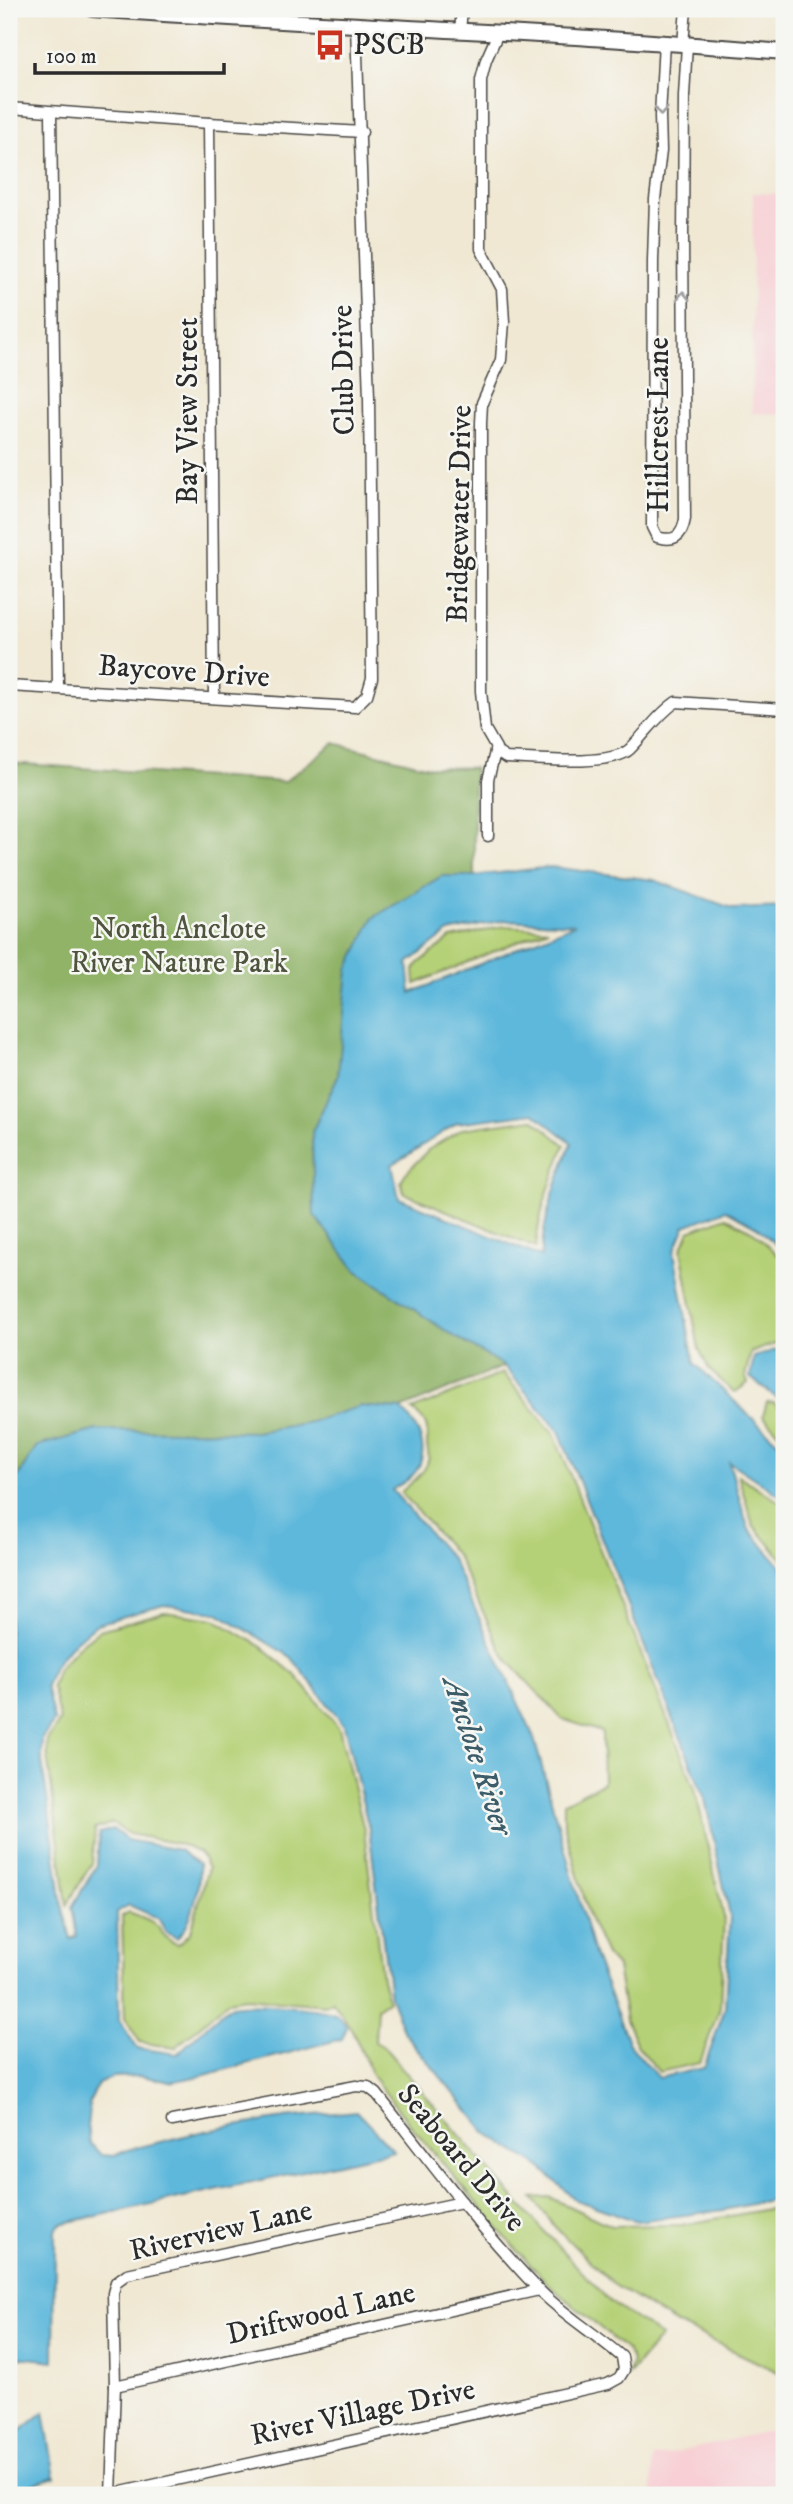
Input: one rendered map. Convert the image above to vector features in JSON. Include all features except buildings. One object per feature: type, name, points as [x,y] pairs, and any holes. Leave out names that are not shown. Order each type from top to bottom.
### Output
[{"type":"street","points":[[92,9],[664,42],[784,52]]},
{"type":"street","points":[[460,31],[462,9]]},
{"type":"street","points":[[685,44],[686,9]]},
{"type":"street","name":"Club Drive","points":[[355,707],[367,695],[372,678],[369,398],[362,132],[356,26]]},
{"type":"street","name":"Bridgewater Drive","points":[[495,751],[496,748],[485,729],[481,691],[481,423],[482,403],[501,360],[505,322],[502,289],[481,249],[482,75],[498,33]]},
{"type":"street","name":"Hillcrest Lane","points":[[664,42],[661,151],[655,199],[653,261],[652,527],[657,537],[667,540],[676,538],[683,531],[685,519],[685,44]]},
{"type":"street","points":[[9,107],[362,132]]},
{"type":"street","points":[[51,112],[58,688]]},
{"type":"street","name":"Bay View Street","points":[[209,123],[214,698]]},
{"type":"street","name":"Baycove Drive","points":[[9,686],[355,707]]},
{"type":"street","points":[[488,836],[488,780],[495,751],[506,758],[603,760],[628,752],[662,712],[676,702],[784,709]]},
{"type":"street","name":"Seaboard Drive","points":[[172,2121],[356,2086],[368,2087],[377,2094],[462,2202],[539,2290],[622,2357],[624,2370]]},
{"type":"street","name":"Riverview Lane","points":[[109,2495],[115,2386],[113,2293],[117,2282],[127,2274],[462,2202]]},
{"type":"street","name":"Driftwood Lane","points":[[115,2386],[539,2290]]},
{"type":"street","name":"River Village Drive","points":[[109,2495],[608,2384],[619,2378],[624,2370]]},
{"type":"shaded area","points":[[753,193],[784,194],[784,414],[752,413]]},
{"type":"shaded area","points":[[784,2427],[784,2495],[652,2495],[653,2458]]},
{"type":"green space","name":"North Anclote River Nature Park","points":[[334,743],[429,767],[474,768],[474,876],[442,876],[343,1039],[338,1076],[312,1132],[314,1215],[356,1270],[449,1333],[504,1366],[401,1409],[361,1407],[310,1422],[256,1432],[96,1430],[37,1446],[9,1491],[9,763],[284,782]]},
{"type":"green space","points":[[505,926],[548,929],[415,984],[414,969],[451,938]]},
{"type":"green space","points":[[533,1119],[565,1145],[543,1209],[536,1248],[404,1193],[401,1182],[405,1174],[428,1150],[462,1129]]},
{"type":"green space","points":[[726,1217],[755,1233],[784,1261],[784,1341],[751,1352],[745,1376],[748,1383],[734,1393],[709,1369],[699,1349],[681,1250],[689,1231]]},
{"type":"green space","points":[[503,1373],[554,1434],[695,1789],[724,1917],[720,2007],[700,2063],[659,2072],[637,2045],[626,2020],[617,1967],[606,1955],[590,1920],[564,1824],[564,1803],[603,1783],[602,1732],[562,1719],[509,1662],[457,1556],[401,1492],[420,1475],[429,1459],[426,1425],[412,1410]]},
{"type":"green space","points":[[767,1402],[774,1403],[784,1411],[784,1438],[763,1416]]},
{"type":"green space","points":[[738,1475],[784,1505],[784,1561],[753,1525]]},
{"type":"green space","points":[[164,1612],[214,1619],[262,1647],[296,1676],[339,1728],[364,1830],[382,1979],[388,2000],[377,2008],[375,2042],[384,2047],[518,2203],[610,2302],[661,2336],[628,2376],[632,2361],[627,2350],[550,2286],[413,2128],[373,2077],[352,2030],[333,2001],[325,2005],[246,1998],[228,2001],[175,2048],[140,2042],[125,2018],[122,1916],[129,1912],[149,1921],[170,1941],[179,1944],[191,1932],[208,1868],[200,1853],[180,1844],[129,1834],[112,1823],[95,1829],[92,1863],[67,1905],[48,1762],[47,1740],[60,1721],[52,1686],[58,1669],[78,1647],[100,1630]]},
{"type":"green space","points":[[549,2197],[611,2226],[682,2225],[784,2206],[782,2374],[675,2323],[613,2284],[555,2227],[533,2198]]},
{"type":"water","name":"Anclote River","points":[[551,867],[654,880],[734,909],[784,907],[784,1252],[758,1228],[726,1210],[685,1226],[674,1252],[694,1363],[784,1448],[784,1498],[729,1462],[748,1528],[784,1570],[784,2197],[724,2210],[637,2221],[576,2200],[540,2167],[487,2133],[404,2033],[390,1996],[369,1829],[344,1725],[291,1657],[216,1612],[164,1605],[97,1624],[74,1642],[54,1666],[46,1686],[54,1721],[42,1738],[42,1762],[62,1905],[71,1939],[77,1936],[72,1907],[97,1865],[99,1833],[113,1829],[127,1840],[179,1850],[199,1864],[199,1873],[191,1914],[177,1938],[167,1933],[158,1918],[129,1905],[117,1912],[119,2020],[137,2048],[177,2054],[218,2016],[237,2005],[324,2011],[337,2015],[347,2027],[342,2039],[201,2076],[170,2082],[141,2076],[113,2077],[98,2084],[90,2101],[87,2126],[90,2143],[101,2155],[114,2156],[127,2150],[205,2131],[284,2118],[356,2111],[394,2151],[60,2224],[55,2231],[54,2361],[17,2357],[9,2363],[9,1564],[15,1550],[9,1538],[9,1491],[37,1446],[97,1430],[256,1432],[310,1422],[361,1406],[401,1409],[414,1424],[423,1451],[418,1468],[409,1479],[392,1490],[452,1559],[533,1735],[594,1954],[629,2044],[658,2078],[704,2068],[725,2008],[730,1916],[705,1799],[559,1431],[504,1366],[449,1333],[356,1270],[314,1215],[312,1132],[338,1076],[348,969],[373,918],[442,876],[474,876]],"holes":[[[505,920],[575,924],[411,993],[408,963],[449,932]],[[534,1113],[572,1143],[552,1199],[541,1257],[399,1198],[392,1165],[457,1123]]]},
{"type":"water","points":[[784,1347],[784,1404],[750,1377],[754,1357]]},
{"type":"water","points":[[44,2412],[55,2477],[9,2491],[9,2440]]},
{"type":"place","name":"PSCB","points":[[330,45]]}]
